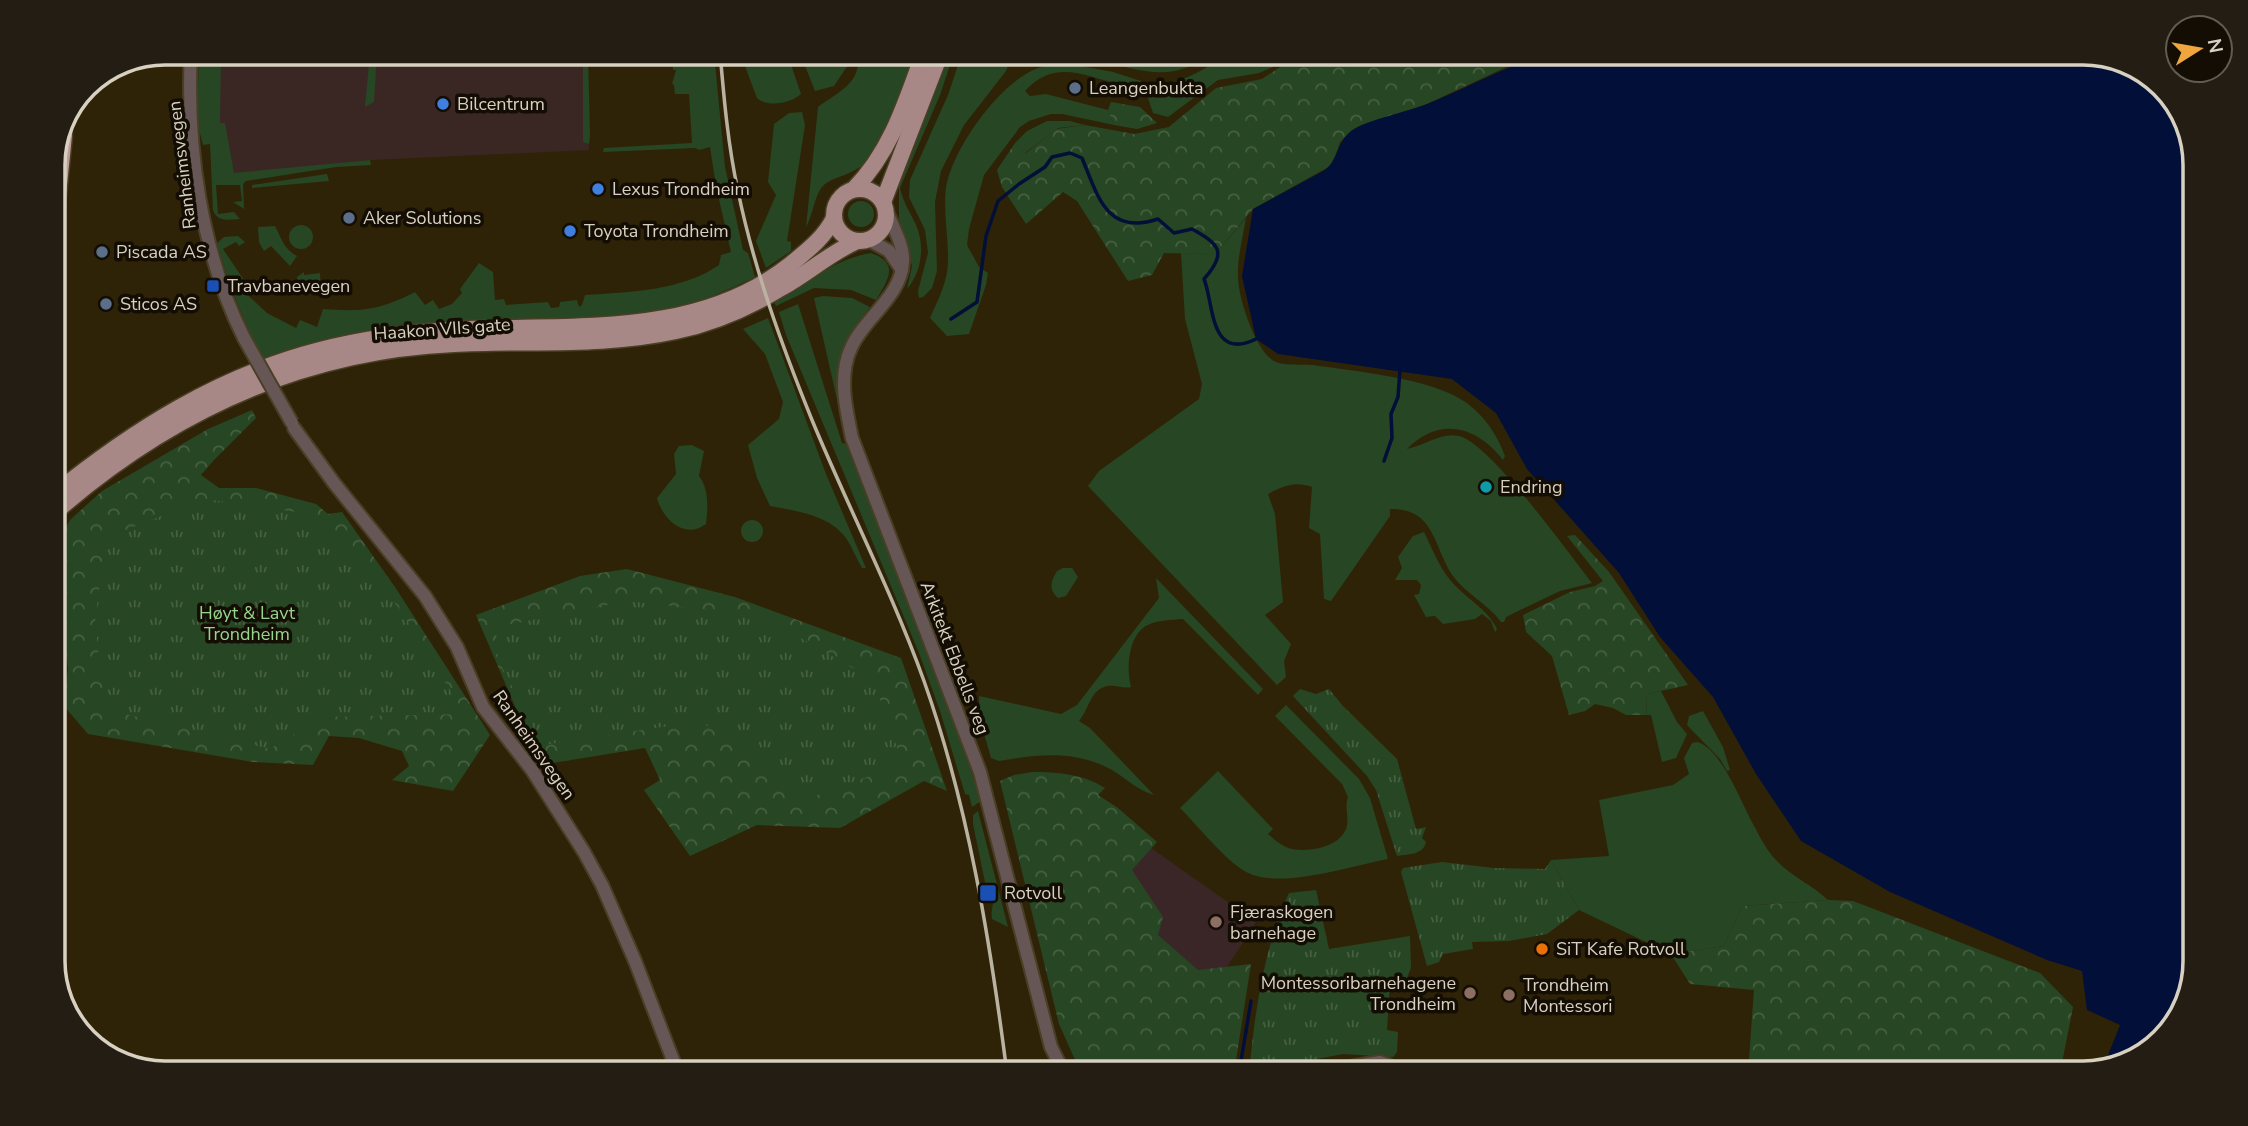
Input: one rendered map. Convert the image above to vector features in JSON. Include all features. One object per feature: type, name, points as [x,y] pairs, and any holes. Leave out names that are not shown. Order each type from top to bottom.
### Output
[{"type":"main road","points":[[919,65],[898,125],[868,174],[836,203],[834,218],[840,231],[862,241],[881,231],[887,218],[885,206],[936,65]]},
{"type":"main road","points":[[854,189],[871,191],[885,206]]},
{"type":"main road","name":"Haakon VIIs gate","points":[[65,486],[123,441],[159,418],[209,390],[274,364],[339,346],[405,334],[452,330],[598,327],[676,317],[714,305],[779,273],[827,232],[834,218]]},
{"type":"main road","name":"Haakon VIIs gate","points":[[65,504],[165,430],[215,403],[279,376],[365,354],[407,348],[452,344],[598,341],[677,331],[716,320],[753,304],[862,241]]},
{"type":"street","name":"Ranheimsvegen","points":[[191,65],[193,136],[206,230],[227,300],[244,338],[293,426],[334,483],[425,596],[457,647],[483,708],[532,770],[584,852],[602,885],[631,951],[673,1061]]},
{"type":"street","points":[[885,206],[902,251],[902,270]]},
{"type":"street","points":[[862,241],[889,251],[902,270]]},
{"type":"street","name":"Arkitekt Ebbells veg","points":[[902,270],[891,292],[860,331],[850,349],[845,367],[844,387],[848,418],[863,472],[980,772],[1051,1047],[1058,1061]]},
{"type":"shaded area","points":[[217,65],[586,65],[589,150],[370,160],[215,176]]},
{"type":"shaded area","points":[[1046,835],[1151,848],[1256,922],[1187,1029]]},
{"type":"green space","points":[[199,65],[221,65],[220,123],[225,123],[234,173],[370,160],[371,165],[336,167],[246,181],[243,184],[244,209],[233,202],[242,201],[240,185],[216,185],[218,214],[234,212],[240,219],[224,219],[217,217],[213,210],[210,144],[203,145],[197,122]]},
{"type":"green space","points":[[369,65],[376,65],[374,102],[365,107]]},
{"type":"green space","points":[[583,65],[588,65],[590,136],[589,144],[583,142]]},
{"type":"green space","points":[[673,65],[715,65],[725,167],[743,250],[748,253],[755,277],[703,300],[642,314],[423,324],[353,336],[263,360],[221,258],[217,243],[224,237],[238,236],[245,242],[239,246],[236,242],[223,249],[246,283],[240,288],[267,313],[296,328],[300,320],[317,327],[323,309],[370,308],[391,303],[415,292],[425,305],[433,300],[439,309],[452,304],[462,293],[460,289],[479,263],[493,272],[495,300],[504,299],[506,305],[548,302],[551,308],[559,307],[560,302],[577,300],[579,307],[585,295],[672,285],[704,274],[719,265],[721,255],[731,252],[710,147],[699,150],[603,152],[604,148],[692,143],[689,94],[675,94],[672,84],[676,70],[673,70]]},
{"type":"green space","points":[[745,65],[791,65],[801,94],[779,103],[767,103],[757,98]]},
{"type":"green space","points":[[805,65],[848,65],[834,86],[815,91]]},
{"type":"green space","points":[[858,65],[912,65],[879,144],[865,163],[822,187],[806,227],[818,107],[848,85]]},
{"type":"green space","points":[[944,65],[950,65],[900,188],[921,241],[919,267],[907,289],[912,266],[899,219],[899,183]]},
{"type":"green space","points":[[958,65],[1008,65],[964,125],[941,171],[935,202],[937,271],[932,288],[919,298],[918,291],[928,253],[925,230],[909,197],[910,180],[948,95]]},
{"type":"green space","points":[[1075,65],[1113,72],[1141,81],[1135,98],[1120,95],[1122,85],[1070,72],[1047,75],[1025,91],[1030,96],[1046,94],[1108,110],[1114,125],[1051,114],[1020,127],[984,175],[969,229],[967,245],[979,267],[988,273],[969,334],[947,336],[930,318],[947,273],[945,205],[950,171],[980,118],[1009,87],[1038,68]]},
{"type":"green space","points":[[1115,65],[1192,65],[1162,72]]},
{"type":"green space","points":[[1210,65],[1275,65],[1259,73],[1218,80],[1168,117],[1153,113],[1148,98],[1152,85],[1173,82]]},
{"type":"green space","points":[[1283,65],[1511,65],[1427,104],[1353,130],[1340,142],[1332,165],[1253,209],[1215,254],[1164,253],[1152,275],[1128,281],[1077,201],[1063,192],[1026,224],[1002,187],[997,170],[1015,143],[1026,153],[1056,129],[1085,125],[1134,134],[1169,127],[1216,88],[1262,79]]},
{"type":"green space","points":[[1111,102],[1140,107],[1157,123],[1137,129],[1114,125],[1108,110]]},
{"type":"green space","points":[[802,112],[805,125],[787,241],[791,242],[791,251],[766,268],[756,241],[776,195],[768,182],[774,124],[789,113]]},
{"type":"green space","points":[[1047,121],[1070,121],[1085,125],[1058,128],[1025,153],[1015,143],[1027,131]]},
{"type":"green space","points":[[327,174],[329,181],[252,188],[252,185]]},
{"type":"green space","points":[[861,201],[870,205],[874,214],[870,223],[861,227],[852,223],[848,214],[852,205]]},
{"type":"green space","points":[[1246,218],[1238,262],[1239,286],[1255,337],[1269,357],[1284,364],[1313,365],[1405,379],[1440,389],[1464,401],[1492,429],[1505,456],[1503,460],[1482,439],[1457,429],[1432,432],[1407,449],[1452,435],[1472,443],[1508,478],[1592,583],[1560,591],[1506,617],[1504,622],[1501,622],[1453,576],[1424,522],[1405,510],[1390,509],[1390,516],[1331,601],[1324,599],[1320,534],[1309,528],[1312,487],[1295,484],[1284,487],[1268,494],[1275,514],[1283,602],[1265,615],[1291,644],[1284,661],[1286,677],[1277,685],[1088,486],[1099,471],[1199,399],[1202,384],[1185,319],[1181,253],[1215,254]]},
{"type":"green space","points":[[301,225],[312,232],[313,237],[306,248],[301,249],[290,242],[289,237],[296,226]]},
{"type":"green space","points":[[275,226],[286,246],[297,256],[290,266],[271,246],[264,251],[259,242],[258,227]]},
{"type":"green space","points":[[871,253],[880,257],[889,267],[887,279],[876,300],[851,290],[814,288],[776,306],[774,302],[821,273],[845,261]]},
{"type":"green space","points":[[304,272],[304,275],[320,273],[321,292],[297,281],[297,277]]},
{"type":"green space","points":[[814,298],[852,298],[870,307],[852,335],[842,359],[839,385],[841,417]]},
{"type":"green space","points":[[798,304],[842,443],[846,444],[899,577],[966,756],[981,801],[972,807],[969,795],[965,794],[919,653],[786,335],[779,312]]},
{"type":"green space","points":[[768,318],[826,474],[866,568],[862,568],[846,538],[831,524],[812,515],[770,506],[757,478],[748,445],[779,419],[783,402],[765,354],[743,329]]},
{"type":"green space","name":"Høyt & Lavt Trondheim","points":[[252,410],[256,418],[201,475],[219,488],[256,488],[316,504],[328,514],[342,512],[395,587],[490,735],[453,791],[392,780],[409,766],[402,751],[359,738],[329,736],[313,765],[253,762],[88,734],[65,707],[68,669],[65,647],[65,528],[71,519],[102,491],[208,429]]},
{"type":"green space","points":[[692,445],[704,451],[699,476],[705,487],[707,505],[706,524],[690,530],[683,529],[670,520],[664,514],[657,498],[676,474],[674,454],[679,446]]},
{"type":"green space","name":"Høyt & Lavt Trondheim","points":[[205,499],[310,514],[399,608],[465,714],[322,717],[270,749],[105,709],[95,623],[105,538]]},
{"type":"green space","points":[[752,520],[762,527],[763,531],[756,541],[752,542],[742,535],[741,531],[748,521]]},
{"type":"green space","points":[[1424,532],[1447,576],[1488,615],[1497,629],[1495,632],[1491,621],[1482,614],[1475,619],[1443,624],[1435,616],[1426,617],[1414,595],[1419,594],[1421,585],[1417,580],[1395,580],[1402,568],[1398,557],[1413,536]]},
{"type":"green space","points":[[1575,535],[1609,572],[1688,685],[1647,694],[1646,715],[1626,715],[1613,708],[1595,704],[1585,711],[1569,715],[1552,656],[1526,632],[1523,615],[1570,592],[1595,586],[1603,581],[1567,536]]},
{"type":"green space","points":[[1072,568],[1078,577],[1066,596],[1058,598],[1053,591],[1052,582],[1057,571]]},
{"type":"green space","points":[[627,569],[735,597],[901,658],[947,791],[924,781],[840,828],[757,825],[690,856],[644,790],[660,780],[645,748],[540,765],[476,615],[580,576]]},
{"type":"green space","points":[[1156,578],[1263,689],[1258,695],[1183,619],[1156,622],[1148,625],[1136,636],[1129,662],[1131,687],[1111,686],[1097,691],[1079,721],[1090,728],[1154,795],[1112,770],[1085,759],[1057,755],[999,761],[991,758],[979,716],[979,696],[1061,714],[1077,705],[1159,598]]},
{"type":"green space","points":[[626,601],[763,616],[873,680],[903,764],[804,800],[701,721],[543,745],[495,654],[497,627]]},
{"type":"green space","points":[[1300,689],[1316,694],[1329,689],[1397,759],[1416,829],[1426,827],[1422,838],[1426,842],[1422,849],[1397,856],[1376,790],[1367,776],[1293,696]]},
{"type":"green space","points":[[1661,691],[1677,722],[1687,734],[1676,758],[1662,762],[1651,715],[1646,715],[1647,694]]},
{"type":"green space","points":[[1286,705],[1359,779],[1370,798],[1388,859],[1296,878],[1260,877],[1238,867],[1180,808],[1218,771],[1273,829],[1268,834],[1285,847],[1314,849],[1337,841],[1347,825],[1348,797],[1342,784],[1275,716]]},
{"type":"green space","points":[[1703,711],[1723,747],[1730,770],[1727,771],[1720,759],[1687,725],[1689,716]]},
{"type":"green space","points":[[1697,742],[1715,755],[1723,767],[1768,850],[1789,871],[1828,900],[1742,906],[1724,946],[1671,954],[1579,910],[1551,860],[1609,856],[1599,800],[1673,785],[1689,774],[1684,758],[1692,743]]},
{"type":"green space","points":[[1051,773],[1088,780],[1105,788],[1098,795],[1118,808],[1157,842],[1132,870],[1163,917],[1158,935],[1198,970],[1251,964],[1236,1061],[1076,1061],[1059,1024],[1000,781],[1014,775]]},
{"type":"green space","points":[[978,811],[1008,927],[992,919],[993,899],[986,887],[973,824],[973,815]]},
{"type":"green space","points":[[1551,860],[1579,910],[1547,934],[1509,941],[1472,942],[1473,949],[1443,954],[1439,962],[1427,966],[1401,872],[1403,868],[1442,862],[1494,868],[1545,869]]},
{"type":"green space","points":[[1316,890],[1329,949],[1410,936],[1411,967],[1407,978],[1390,980],[1387,1030],[1398,1032],[1397,1052],[1393,1057],[1343,1054],[1306,1061],[1250,1061],[1266,959],[1289,893]]},
{"type":"green space","points":[[1828,900],[1853,901],[2040,973],[2073,1007],[2062,1061],[1749,1061],[1754,990],[1690,984],[1671,954],[1724,946],[1742,906]]},
{"type":"water","points":[[1516,65],[2084,65],[2109,68],[2128,75],[2149,89],[2166,109],[2178,132],[2183,158],[2183,962],[2181,981],[2173,1006],[2159,1027],[2144,1041],[2122,1054],[2107,1058],[2120,1025],[2087,1010],[2082,971],[2047,960],[1890,892],[1801,841],[1756,774],[1713,697],[1660,637],[1619,573],[1527,469],[1496,413],[1452,379],[1278,354],[1256,339],[1242,276],[1253,209],[1325,170],[1333,161],[1346,135],[1358,127],[1427,104]]},
{"type":"waterway","points":[[951,319],[977,302],[986,236],[998,201],[1045,167],[1052,157],[1070,153],[1082,158],[1100,199],[1116,217],[1127,222],[1141,223],[1158,219],[1174,233],[1192,229],[1209,239],[1218,255],[1204,279],[1216,327],[1229,343],[1241,344],[1256,339]]},
{"type":"waterway","points":[[1384,461],[1392,438],[1391,414],[1398,397],[1400,370]]},
{"type":"waterway","points":[[1241,1061],[1251,1001]]},
{"type":"railway","points":[[721,65],[735,174],[752,249],[770,307],[812,420],[884,582],[924,681],[954,777],[985,924],[1005,1061]]},
{"type":"place","name":"Leangenbukta","points":[[1075,88]]},
{"type":"place","name":"Bilcentrum","points":[[443,104]]},
{"type":"place","name":"Lexus Trondheim","points":[[598,189]]},
{"type":"place","name":"Aker Solutions","points":[[349,218]]},
{"type":"place","name":"Toyota Trondheim","points":[[570,231]]},
{"type":"place","name":"Piscada AS","points":[[102,252]]},
{"type":"place","name":"Travbanevegen","points":[[213,286]]},
{"type":"place","name":"Sticos AS","points":[[106,304]]},
{"type":"place","name":"Endring","points":[[1486,487]]},
{"type":"place","name":"Rotvoll","points":[[988,893]]},
{"type":"place","name":"Fjæraskogen barnehage","points":[[1216,922]]},
{"type":"place","name":"SiT Kafe Rotvoll","points":[[1542,949]]},
{"type":"place","name":"Montessoribarnehagene Trondheim","points":[[1470,993]]},
{"type":"place","name":"Trondheim Montessori","points":[[1509,995]]}]
